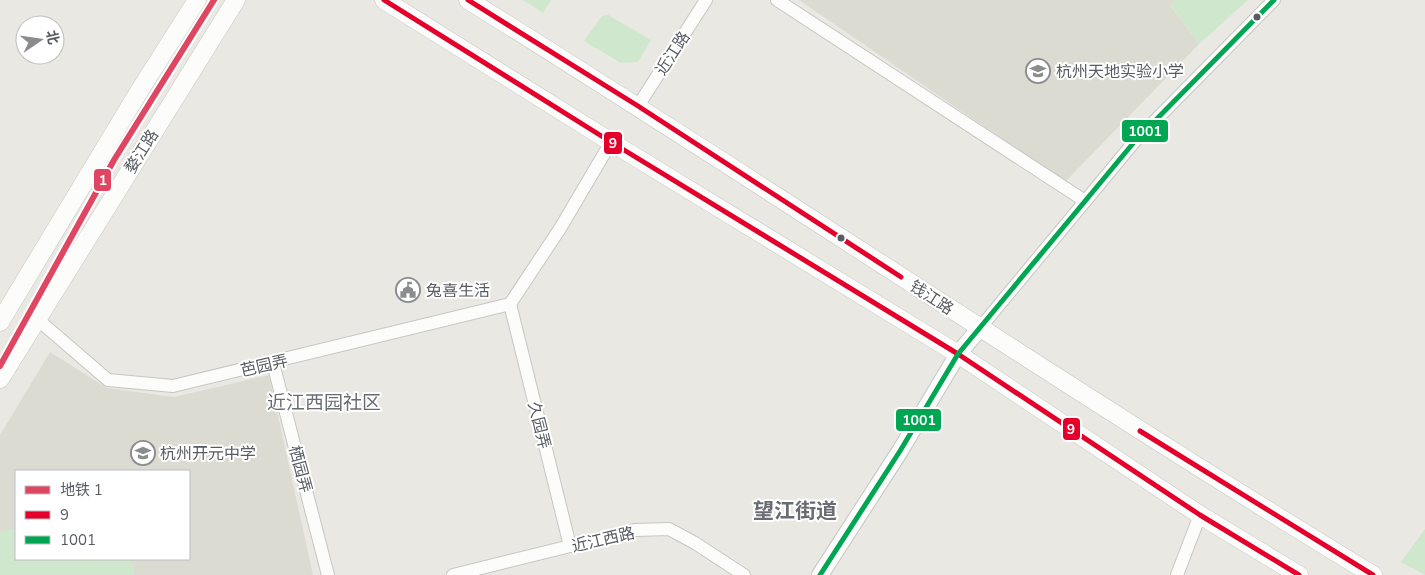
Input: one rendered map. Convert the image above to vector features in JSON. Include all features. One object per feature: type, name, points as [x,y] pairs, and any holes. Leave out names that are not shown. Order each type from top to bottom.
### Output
[{"type":"main road","name":"婺江路","points":[[3,310],[197,0]]},
{"type":"main road","name":"婺江路","points":[[0,379],[36,318],[236,0]]},
{"type":"main road","points":[[384,0],[611,142],[958,354],[1200,515],[1299,575]]},
{"type":"main road","name":"钱江路","points":[[468,0],[638,106],[1200,469],[1373,575]]},
{"type":"street","name":"近江路","points":[[638,106],[706,0]]},
{"type":"street","points":[[777,0],[1085,201]]},
{"type":"street","points":[[820,575],[900,450],[958,354],[1135,141],[1274,0]]},
{"type":"street","points":[[510,304],[561,226],[611,142]]},
{"type":"street","name":"芭园弄","points":[[36,318],[108,380],[173,386],[510,304]]},
{"type":"street","name":"久园弄","points":[[510,304],[570,546]]},
{"type":"street","name":"栖园弄","points":[[273,363],[328,575]]},
{"type":"street","points":[[1177,575],[1200,515]]},
{"type":"street","name":"近江西路","points":[[453,575],[635,530],[669,529],[695,543],[744,575]]},
{"type":"shaded area","name":"杭州天地实验小学","points":[[799,0],[1175,0],[1171,6],[1199,44],[1065,182]]},
{"type":"shaded area","name":"杭州开元中学","points":[[50,352],[107,388],[174,397],[269,375],[313,575],[0,575],[0,435]]},
{"type":"green space","points":[[523,0],[551,0],[543,13]]},
{"type":"green space","points":[[1175,0],[1248,0],[1199,44],[1171,5]]},
{"type":"green space","points":[[608,15],[651,40],[638,62],[621,63],[584,41],[602,16]]},
{"type":"green space","points":[[15,528],[15,560],[131,560],[135,575],[0,575],[0,532]]},
{"type":"green space","points":[[1425,529],[1425,575],[1401,562]]},
{"type":"metro line","name":"1","points":[[0,366],[114,160],[214,0]]},
{"type":"transit line","name":"9","points":[[384,0],[611,142],[958,354],[1200,515],[1299,575]]},
{"type":"transit line","name":"9","points":[[468,0],[638,106],[901,277]]},
{"type":"transit line","name":"1001","points":[[820,575],[900,451],[958,354],[1135,141],[1274,0]]},
{"type":"transit line","name":"9","points":[[1140,431],[1373,575]]},
{"type":"place","name":"杭州天地实验小学","points":[[1038,71]]},
{"type":"place","name":"兔喜生活","points":[[408,290]]},
{"type":"place","name":"杭州开元中学","points":[[143,453]]},
{"type":"district","name":"近江西园社区","points":[[324,402]]},
{"type":"district","name":"望江街道","points":[[795,511]]}]
